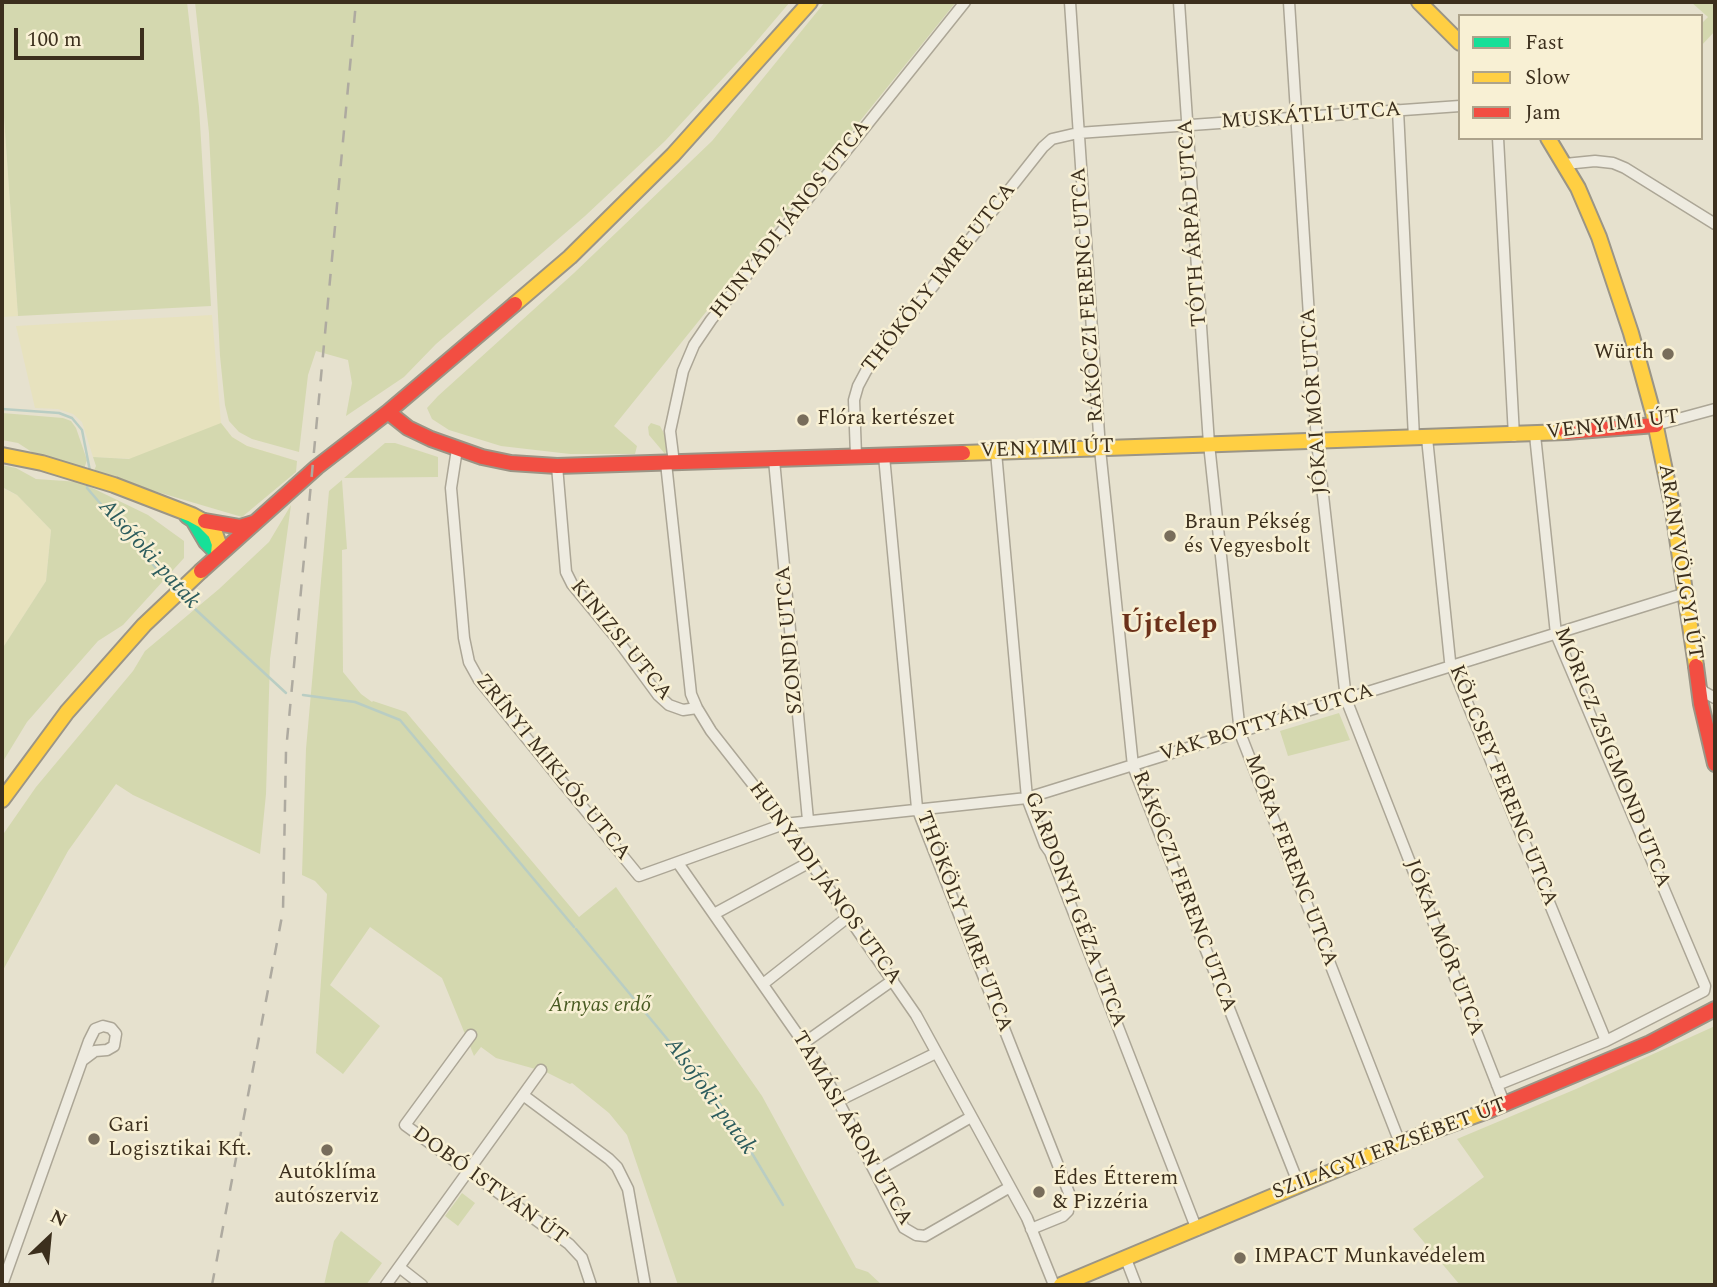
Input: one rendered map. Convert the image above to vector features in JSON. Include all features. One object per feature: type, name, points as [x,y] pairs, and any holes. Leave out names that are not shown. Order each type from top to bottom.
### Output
[{"type":"street","points":[[2,800],[32,756],[95,678],[179,591],[317,467],[388,412],[544,281],[695,131],[810,2]]},
{"type":"street","name":"HUNYADI JÁNOS UTCA","points":[[965,2],[711,320],[694,345],[683,371],[670,431],[670,463],[691,694],[697,708],[711,731],[785,824],[916,1015],[1031,1228],[1054,1285]]},
{"type":"street","name":"RÁKÓCZI FERENC UTCA","points":[[1070,2],[1100,449],[1133,766],[1298,1185]]},
{"type":"street","name":"TÓTH ÁRPÁD UTCA","points":[[1179,2],[1209,444]]},
{"type":"street","name":"JÓKAI MÓR UTCA","points":[[1289,2],[1317,442],[1346,699],[1505,1105]]},
{"type":"street","points":[[1419,2],[1458,41]]},
{"type":"street","name":"MUSKÁTLI UTCA","points":[[1078,133],[1458,106]]},
{"type":"street","name":"KÖLCSEY FERENC UTCA","points":[[1398,110],[1421,438],[1447,646],[1452,666],[1606,1041]]},
{"type":"street","name":"THÖKÖLY IMRE UTCA","points":[[856,456],[854,400],[866,371],[1043,147],[1052,139],[1078,133]]},
{"type":"street","points":[[1498,140],[1514,436]]},
{"type":"street","name":"ARANYVÖLGYI ÚT","points":[[1549,140],[1565,164],[1589,212],[1612,271],[1656,425],[1672,504],[1697,682],[1710,700],[1715,764]]},
{"type":"street","points":[[1565,164],[1595,161],[1613,163],[1715,224]]},
{"type":"street","name":"VENYIMI ÚT","points":[[388,412],[408,428],[457,449],[511,463],[556,466],[1535,435],[1656,425],[1715,409]]},
{"type":"street","name":"MÓRICZ ZSIGMOND UTCA","points":[[1535,435],[1556,634],[1702,974],[1704,991]]},
{"type":"street","name":"MÓRA FERENC UTCA","points":[[1209,444],[1240,733],[1400,1143]]},
{"type":"street","name":"ZRÍNYI MIKLÓS UTCA","points":[[457,449],[451,488],[464,638],[470,662],[479,680],[639,876]]},
{"type":"street","name":"GÁRDONYI GÉZA UTCA","points":[[996,452],[1027,798],[1197,1230]]},
{"type":"street","points":[[2,455],[42,463],[89,478],[180,510],[203,521],[240,527],[254,522]]},
{"type":"street","name":"THÖKÖLY IMRE UTCA","points":[[884,456],[917,808],[1069,1194],[1069,1207],[1063,1216],[1031,1228]]},
{"type":"street","name":"SZONDI UTCA","points":[[774,460],[808,820]]},
{"type":"street","name":"KINIZSI UTCA","points":[[556,466],[566,572],[572,584],[658,695],[669,705],[683,710],[697,708]]},
{"type":"street","points":[[180,510],[193,520],[206,542],[218,554]]},
{"type":"street","points":[[203,521],[215,533],[219,544],[218,554]]},
{"type":"street","points":[[202,569],[206,558],[206,542]]},
{"type":"street","name":"VAK BOTTYÁN UTCA","points":[[639,876],[785,824],[1027,798],[1686,593]]},
{"type":"street","name":"ARANYVÖLGYI ÚT","points":[[1712,721],[1715,736]]},
{"type":"street","points":[[714,914],[810,862]]},
{"type":"street","name":"TAMÁSI ÁRON UTCA","points":[[678,863],[821,1068],[904,1228],[920,1237],[925,1236],[1010,1187]]},
{"type":"street","points":[[763,984],[848,917]]},
{"type":"street","points":[[804,1043],[893,980]]},
{"type":"street","name":"SZILÁGYI ERZSÉBET ÚT","points":[[1497,1085],[1606,1041],[1704,991]]},
{"type":"street","name":"SZILÁGYI ERZSÉBET ÚT","points":[[1061,1285],[1400,1143],[1505,1105],[1650,1043],[1715,1009]]},
{"type":"street","name":"DOBÓ ISTVÁN ÚT","points":[[471,1035],[405,1125],[569,1244],[582,1258],[591,1285]]},
{"type":"street","points":[[838,1101],[936,1054]]},
{"type":"street","points":[[2,1285],[83,1060]]},
{"type":"street","points":[[386,1285],[541,1070]]},
{"type":"street","points":[[523,1095],[617,1167],[628,1189],[645,1285]]},
{"type":"street","points":[[875,1172],[971,1117]]},
{"type":"street","points":[[1125,1259],[1136,1285]]},
{"type":"street","points":[[399,1267],[422,1285]]},
{"type":"shaded area","points":[[2,89],[18,316],[2,317]]},
{"type":"shaded area","points":[[212,315],[221,423],[232,437],[247,446],[281,456],[197,462],[93,457],[82,422],[73,414],[58,409],[35,408],[16,326]]},
{"type":"shaded area","points":[[2,488],[17,495],[51,530],[46,581],[2,649]]},
{"type":"green space","points":[[2,2],[187,2],[199,107],[211,306],[18,316],[2,89]]},
{"type":"green space","points":[[195,2],[790,2],[665,141],[585,216],[436,344],[404,377],[346,416],[352,383],[348,360],[316,351],[308,375],[299,452],[252,439],[239,432],[229,421],[225,405],[220,356],[209,133]]},
{"type":"green space","points":[[825,2],[956,2],[614,426],[637,446],[635,454],[570,454],[501,446],[449,430],[432,419],[427,408],[438,396],[574,273],[712,141]]},
{"type":"green space","points":[[1691,2],[1715,2],[1715,31],[1703,44],[1703,22],[1708,17]]},
{"type":"green space","points":[[2,413],[71,421],[87,460],[84,469],[35,454],[18,443],[2,440]]},
{"type":"green space","points":[[221,423],[232,437],[247,446],[297,461],[296,472],[242,517],[93,473],[96,466],[93,457],[129,459]]},
{"type":"green space","points":[[651,423],[660,426],[667,439],[668,448],[665,454],[649,435],[648,427]]},
{"type":"green space","points":[[385,443],[395,443],[438,457],[438,477],[344,478]]},
{"type":"green space","points":[[2,465],[16,468],[36,479],[80,482],[148,515],[184,541],[184,558],[123,625],[98,641],[27,722],[2,763],[2,649],[46,581],[51,530],[17,495],[2,487]]},
{"type":"green space","name":"Árnyas erdő","points":[[342,480],[347,549],[342,550],[343,672],[361,694],[372,702],[406,712],[579,917],[616,887],[762,1096],[856,1268],[868,1272],[882,1285],[678,1285],[627,1135],[609,1113],[572,1083],[546,1072],[496,1058],[481,1047],[474,1056],[442,978],[370,927],[330,985],[380,1026],[343,1074],[316,1053],[327,894],[315,881],[302,875],[306,749],[329,491]]},
{"type":"green space","points":[[291,505],[270,659],[266,794],[260,854],[133,795],[116,784],[68,851],[2,972],[2,836],[36,787],[133,671],[145,651],[219,589],[269,542]]},
{"type":"green space","points":[[1339,713],[1350,740],[1288,756],[1280,731]]},
{"type":"green space","points":[[1715,1026],[1715,1280],[1711,1285],[1460,1285],[1413,1229],[1484,1177],[1457,1139]]},
{"type":"green space","points":[[462,1193],[475,1203],[458,1226],[445,1216]]},
{"type":"green space","points":[[341,1231],[382,1263],[366,1285],[324,1285],[334,1241]]},
{"type":"waterway","name":"Alsófoki-patak","points":[[2,409],[59,413],[72,418],[82,430],[90,471]]},
{"type":"waterway","name":"Alsófoki-patak","points":[[88,481],[87,488],[174,589]]},
{"type":"waterway","name":"Alsófoki-patak","points":[[181,596],[286,693]]},
{"type":"waterway","name":"Alsófoki-patak","points":[[303,695],[355,702],[400,720],[574,927]]},
{"type":"waterway","name":"Alsófoki-patak","points":[[576,929],[712,1093],[783,1205]]},
{"type":"railway","points":[[212,1285],[283,911],[286,751],[356,2]]},
{"type":"traffic: fast","points":[[187,516],[193,520],[206,542],[218,554]]},
{"type":"traffic: slow","points":[[515,304],[570,257],[673,155],[810,2]]},
{"type":"traffic: slow","points":[[1419,2],[1458,41]]},
{"type":"traffic: slow","points":[[1549,140],[1578,188],[1599,237],[1631,333],[1653,413],[1672,504],[1696,666]]},
{"type":"traffic: slow","points":[[963,453],[1566,432]]},
{"type":"traffic: slow","points":[[2,455],[42,463],[114,485],[192,515],[215,533],[219,544],[218,554]]},
{"type":"traffic: slow","points":[[2,800],[67,712],[144,625],[201,571]]},
{"type":"traffic: slow","points":[[1061,1285],[1400,1143],[1490,1110]]},
{"type":"traffic: jam","points":[[201,571],[317,467],[388,412],[515,304]]},
{"type":"traffic: jam","points":[[388,412],[408,428],[431,439],[482,457],[511,463],[557,466],[963,453]]},
{"type":"traffic: jam","points":[[1566,432],[1656,425]]},
{"type":"traffic: jam","points":[[205,521],[240,527],[253,523]]},
{"type":"traffic: jam","points":[[1696,666],[1701,704],[1715,764]]},
{"type":"traffic: jam","points":[[1490,1110],[1650,1043],[1715,1009]]},
{"type":"place","name":"Würth","points":[[1668,354]]},
{"type":"place","name":"Flóra kertészet","points":[[803,420]]},
{"type":"place","name":"Braun Pékség és Vegyesbolt","points":[[1170,536]]},
{"type":"place","name":"Gari Logisztikai Kft.","points":[[94,1139]]},
{"type":"place","name":"Autóklíma autószerviz","points":[[327,1150]]},
{"type":"place","name":"Édes Étterem & Pizzéria","points":[[1039,1192]]},
{"type":"place","name":"IMPACT Munkavédelem","points":[[1240,1258]]},
{"type":"district","name":"Újtelep","points":[[1169,627]]}]
